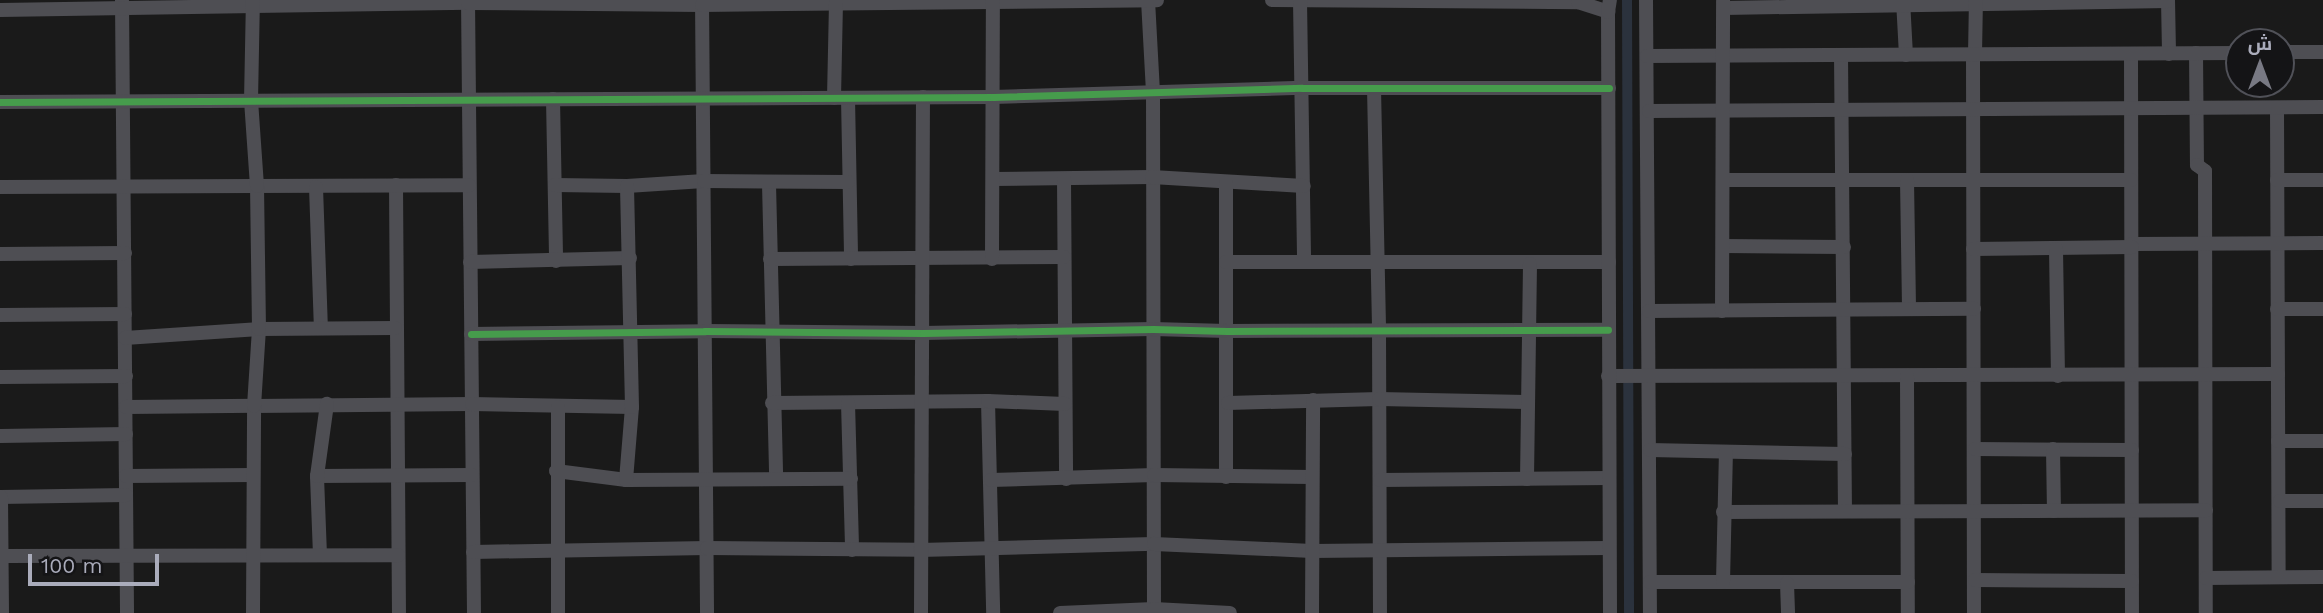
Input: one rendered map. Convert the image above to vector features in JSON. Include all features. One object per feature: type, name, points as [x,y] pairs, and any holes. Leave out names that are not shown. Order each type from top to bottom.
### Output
[{"type":"street","points":[[992,259],[993,0]]},
{"type":"street","points":[[1148,0],[1153,93],[1154,611]]},
{"type":"street","points":[[0,9],[38,5],[1157,0]]},
{"type":"street","points":[[1272,0],[1578,2],[1609,6],[1608,330],[1614,376],[1609,478],[1610,613]]},
{"type":"street","points":[[1646,0],[1649,311],[1644,377],[1650,450],[1650,613]]},
{"type":"street","points":[[1300,1],[1304,261]]},
{"type":"street","points":[[1974,613],[1972,108],[1976,1]]},
{"type":"street","points":[[1722,311],[1725,56],[1723,4],[2168,1],[2169,54]]},
{"type":"street","points":[[468,2],[474,613]]},
{"type":"street","points":[[702,2],[708,613]]},
{"type":"street","points":[[836,2],[851,259]]},
{"type":"street","points":[[1903,2],[1906,55]]},
{"type":"street","points":[[253,4],[251,101],[257,186],[259,329],[254,406],[253,613]]},
{"type":"street","points":[[122,5],[127,613]]},
{"type":"street","points":[[2295,52],[2323,51]]},
{"type":"street","points":[[2196,53],[2197,165],[2205,171],[2206,613]]},
{"type":"street","points":[[1647,56],[2225,53]]},
{"type":"street","points":[[2131,54],[2132,613]]},
{"type":"street","points":[[1841,55],[1845,512]]},
{"type":"street","points":[[0,102],[993,97],[1302,88],[1609,89]]},
{"type":"street","points":[[1374,88],[1379,331],[1380,613]]},
{"type":"street","points":[[921,613],[923,97]]},
{"type":"street","points":[[553,99],[556,261]]},
{"type":"street","points":[[1649,111],[2323,107]]},
{"type":"street","points":[[2277,108],[2279,578]]},
{"type":"street","points":[[993,179],[1152,177],[1304,186]]},
{"type":"street","points":[[1064,179],[1066,479]]},
{"type":"street","points":[[1724,180],[2132,180]]},
{"type":"street","points":[[1907,180],[1909,309]]},
{"type":"street","points":[[2277,180],[2323,180]]},
{"type":"street","points":[[555,185],[627,186],[704,181],[769,184],[848,182]]},
{"type":"street","points":[[1226,183],[1226,477]]},
{"type":"street","points":[[0,187],[469,184]]},
{"type":"street","points":[[769,184],[772,402],[776,479]]},
{"type":"street","points":[[396,185],[399,613]]},
{"type":"street","points":[[626,480],[632,407],[627,186]]},
{"type":"street","points":[[316,187],[321,327]]},
{"type":"street","points":[[1973,249],[2323,243]]},
{"type":"street","points":[[1723,246],[1843,247]]},
{"type":"street","points":[[2056,248],[2058,376]]},
{"type":"street","points":[[0,254],[125,253]]},
{"type":"street","points":[[770,259],[1065,257]]},
{"type":"street","points":[[470,262],[630,258]]},
{"type":"street","points":[[1226,262],[1609,262]]},
{"type":"street","points":[[1527,479],[1530,264]]},
{"type":"street","points":[[1649,311],[1974,309]]},
{"type":"street","points":[[2277,309],[2323,309]]},
{"type":"street","points":[[0,315],[125,314]]},
{"type":"street","points":[[125,338],[259,329],[395,327]]},
{"type":"street","points":[[471,334],[705,331],[773,334],[923,333],[1153,328],[1227,331],[1608,330]]},
{"type":"street","points":[[1614,376],[2132,377],[2278,374]]},
{"type":"street","points":[[0,377],[125,376]]},
{"type":"street","points":[[1907,376],[1908,613]]},
{"type":"street","points":[[1228,403],[1378,399],[1527,402]]},
{"type":"street","points":[[1312,613],[1313,400]]},
{"type":"street","points":[[772,402],[988,401],[1065,404]]},
{"type":"street","points":[[988,401],[993,613]]},
{"type":"street","points":[[848,402],[852,550]]},
{"type":"street","points":[[320,555],[317,476],[327,404]]},
{"type":"street","points":[[126,407],[471,404],[632,407]]},
{"type":"street","points":[[558,407],[558,613]]},
{"type":"street","points":[[0,436],[126,434]]},
{"type":"street","points":[[2278,442],[2323,441]]},
{"type":"street","points":[[1975,449],[2132,450]]},
{"type":"street","points":[[2053,449],[2054,511]]},
{"type":"street","points":[[1650,450],[1845,454]]},
{"type":"street","points":[[1723,582],[1726,452]]},
{"type":"street","points":[[556,471],[626,480],[851,479]]},
{"type":"street","points":[[125,477],[254,475]]},
{"type":"street","points":[[317,476],[472,475]]},
{"type":"street","points":[[991,480],[1154,475],[1312,477]]},
{"type":"street","points":[[1380,480],[1609,478]]},
{"type":"street","points":[[2,613],[1,497],[126,495]]},
{"type":"street","points":[[2280,501],[2323,501]]},
{"type":"street","points":[[1723,512],[2206,510]]},
{"type":"street","points":[[473,552],[707,548],[920,550],[1154,544],[1312,551],[1609,548]]},
{"type":"street","points":[[1,556],[398,555]]},
{"type":"street","points":[[2206,578],[2323,577]]},
{"type":"street","points":[[1975,580],[2132,581]]},
{"type":"street","points":[[1650,582],[1908,582]]},
{"type":"street","points":[[1787,583],[1788,613]]},
{"type":"street","points":[[1060,613],[1230,613]]},
{"type":"waterway","points":[[1627,0],[1629,613]]},
{"type":"cycle path","points":[[0,102],[993,97],[1302,88],[1609,88]]},
{"type":"cycle path","points":[[471,334],[705,331],[923,333],[1153,329],[1608,330]]}]
